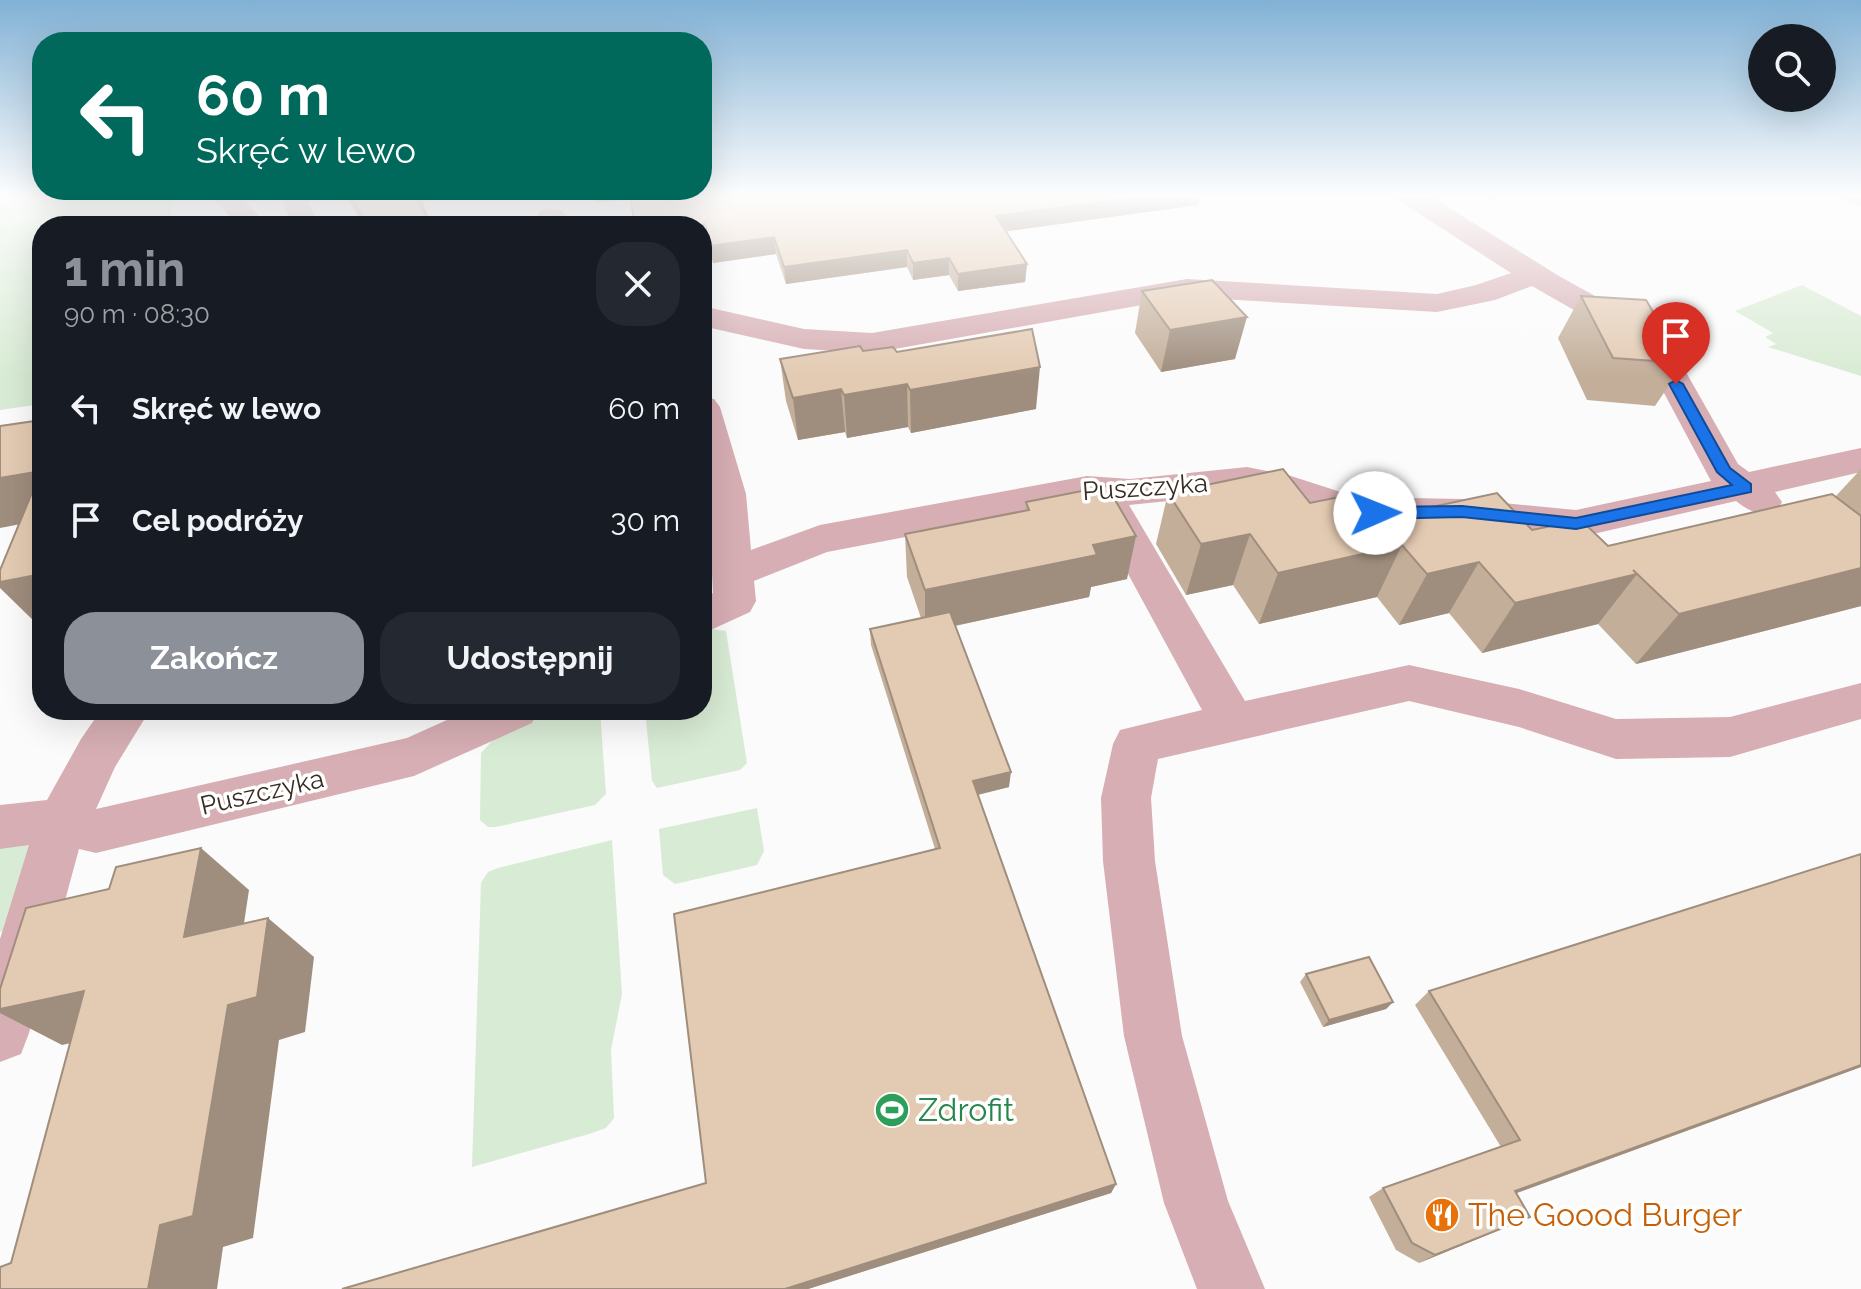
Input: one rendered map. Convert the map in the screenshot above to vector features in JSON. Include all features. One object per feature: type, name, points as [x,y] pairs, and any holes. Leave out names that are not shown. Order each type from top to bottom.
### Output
[{"type":"street","points":[[1505,256],[1653,342],[1724,472],[1792,525]]},
{"type":"street","points":[[712,318],[804,339],[872,343],[1187,288],[1437,303],[1460,300],[1535,275]]},
{"type":"street","points":[[712,442],[727,494],[735,601],[712,613]]},
{"type":"street","name":"Puszczyka","points":[[732,573],[820,539],[1073,491],[1130,492],[1247,480],[1291,489],[1336,507],[1364,512],[1462,512],[1576,524],[1861,460]]},
{"type":"street","points":[[1101,490],[1233,722]]},
{"type":"street","points":[[1231,1289],[1196,1203],[1153,1036],[1129,861],[1126,798],[1137,744],[1409,683],[1519,708],[1616,739],[1730,737],[1861,701]]},
{"type":"street","points":[[0,1033],[61,823],[98,753],[120,720]]},
{"type":"street","name":"Puszczyka","points":[[0,827],[32,820],[96,831],[414,756],[494,720]]},
{"type":"green space","points":[[0,256],[32,256],[32,405],[0,410]]},
{"type":"green space","points":[[1802,285],[1861,316],[1861,376],[1768,347],[1776,344],[1765,337],[1773,333],[1735,311]]},
{"type":"green space","points":[[712,629],[726,631],[747,763],[740,770],[657,788],[652,781],[646,720],[712,720]]},
{"type":"green space","points":[[531,720],[601,720],[606,794],[595,805],[488,827],[480,820],[481,753],[495,738]]},
{"type":"green space","points":[[757,808],[764,851],[757,865],[675,884],[663,875],[659,829]]},
{"type":"green space","points":[[0,840],[34,844],[9,929],[0,932]]},
{"type":"green space","points":[[612,840],[622,994],[611,1050],[614,1118],[606,1128],[589,1134],[472,1167],[481,883],[488,872],[498,868]]},
{"type":"building","points":[[780,256],[862,256],[784,267]]},
{"type":"building","points":[[910,256],[1022,256],[1027,264],[958,274],[949,258],[913,263]]},
{"type":"building","points":[[1212,280],[1247,317],[1170,330],[1142,291]]},
{"type":"building","points":[[1581,296],[1646,300],[1684,363],[1613,358]]},
{"type":"building","points":[[1032,329],[1040,367],[910,390],[907,384],[844,395],[841,389],[793,398],[780,359],[860,346],[863,351],[893,347],[897,352]]},
{"type":"building","points":[[32,421],[32,473],[0,478],[0,426]]},
{"type":"building","points":[[1283,469],[1310,503],[1359,493],[1380,518],[1497,493],[1532,530],[1581,520],[1608,546],[1832,494],[1861,516],[1861,568],[1679,614],[1633,570],[1637,574],[1515,603],[1479,562],[1427,574],[1402,545],[1278,573],[1250,534],[1201,544],[1168,493]]},
{"type":"building","points":[[1107,486],[1136,536],[1093,545],[1097,555],[925,590],[905,534],[1029,510],[1026,502]]},
{"type":"building","points":[[32,493],[32,576],[0,582],[0,570]]},
{"type":"building","name":"Zdrofit","points":[[950,612],[1011,772],[973,781],[1116,1184],[785,1289],[342,1289],[706,1183],[674,914],[940,848],[870,629]]},
{"type":"building","points":[[201,848],[184,937],[268,918],[257,997],[228,1005],[193,1216],[160,1225],[148,1289],[0,1289],[0,1267],[11,1263],[84,991],[0,1009],[0,989],[26,908],[109,889],[116,867]]},
{"type":"building","points":[[1861,854],[1861,1065],[1515,1191],[1530,1217],[1435,1255],[1412,1243],[1383,1188],[1520,1140],[1429,991]]},
{"type":"building","points":[[1369,957],[1393,1002],[1329,1020],[1306,974]]},
{"type":"place","name":"Zdrofit","points":[[892,1110]]},
{"type":"place","name":"The Goood Burger","points":[[1442,1215]]},
{"type":"route","points":[[1375,513],[1462,512],[1576,524],[1746,488],[1724,472],[1676,384]]}]
